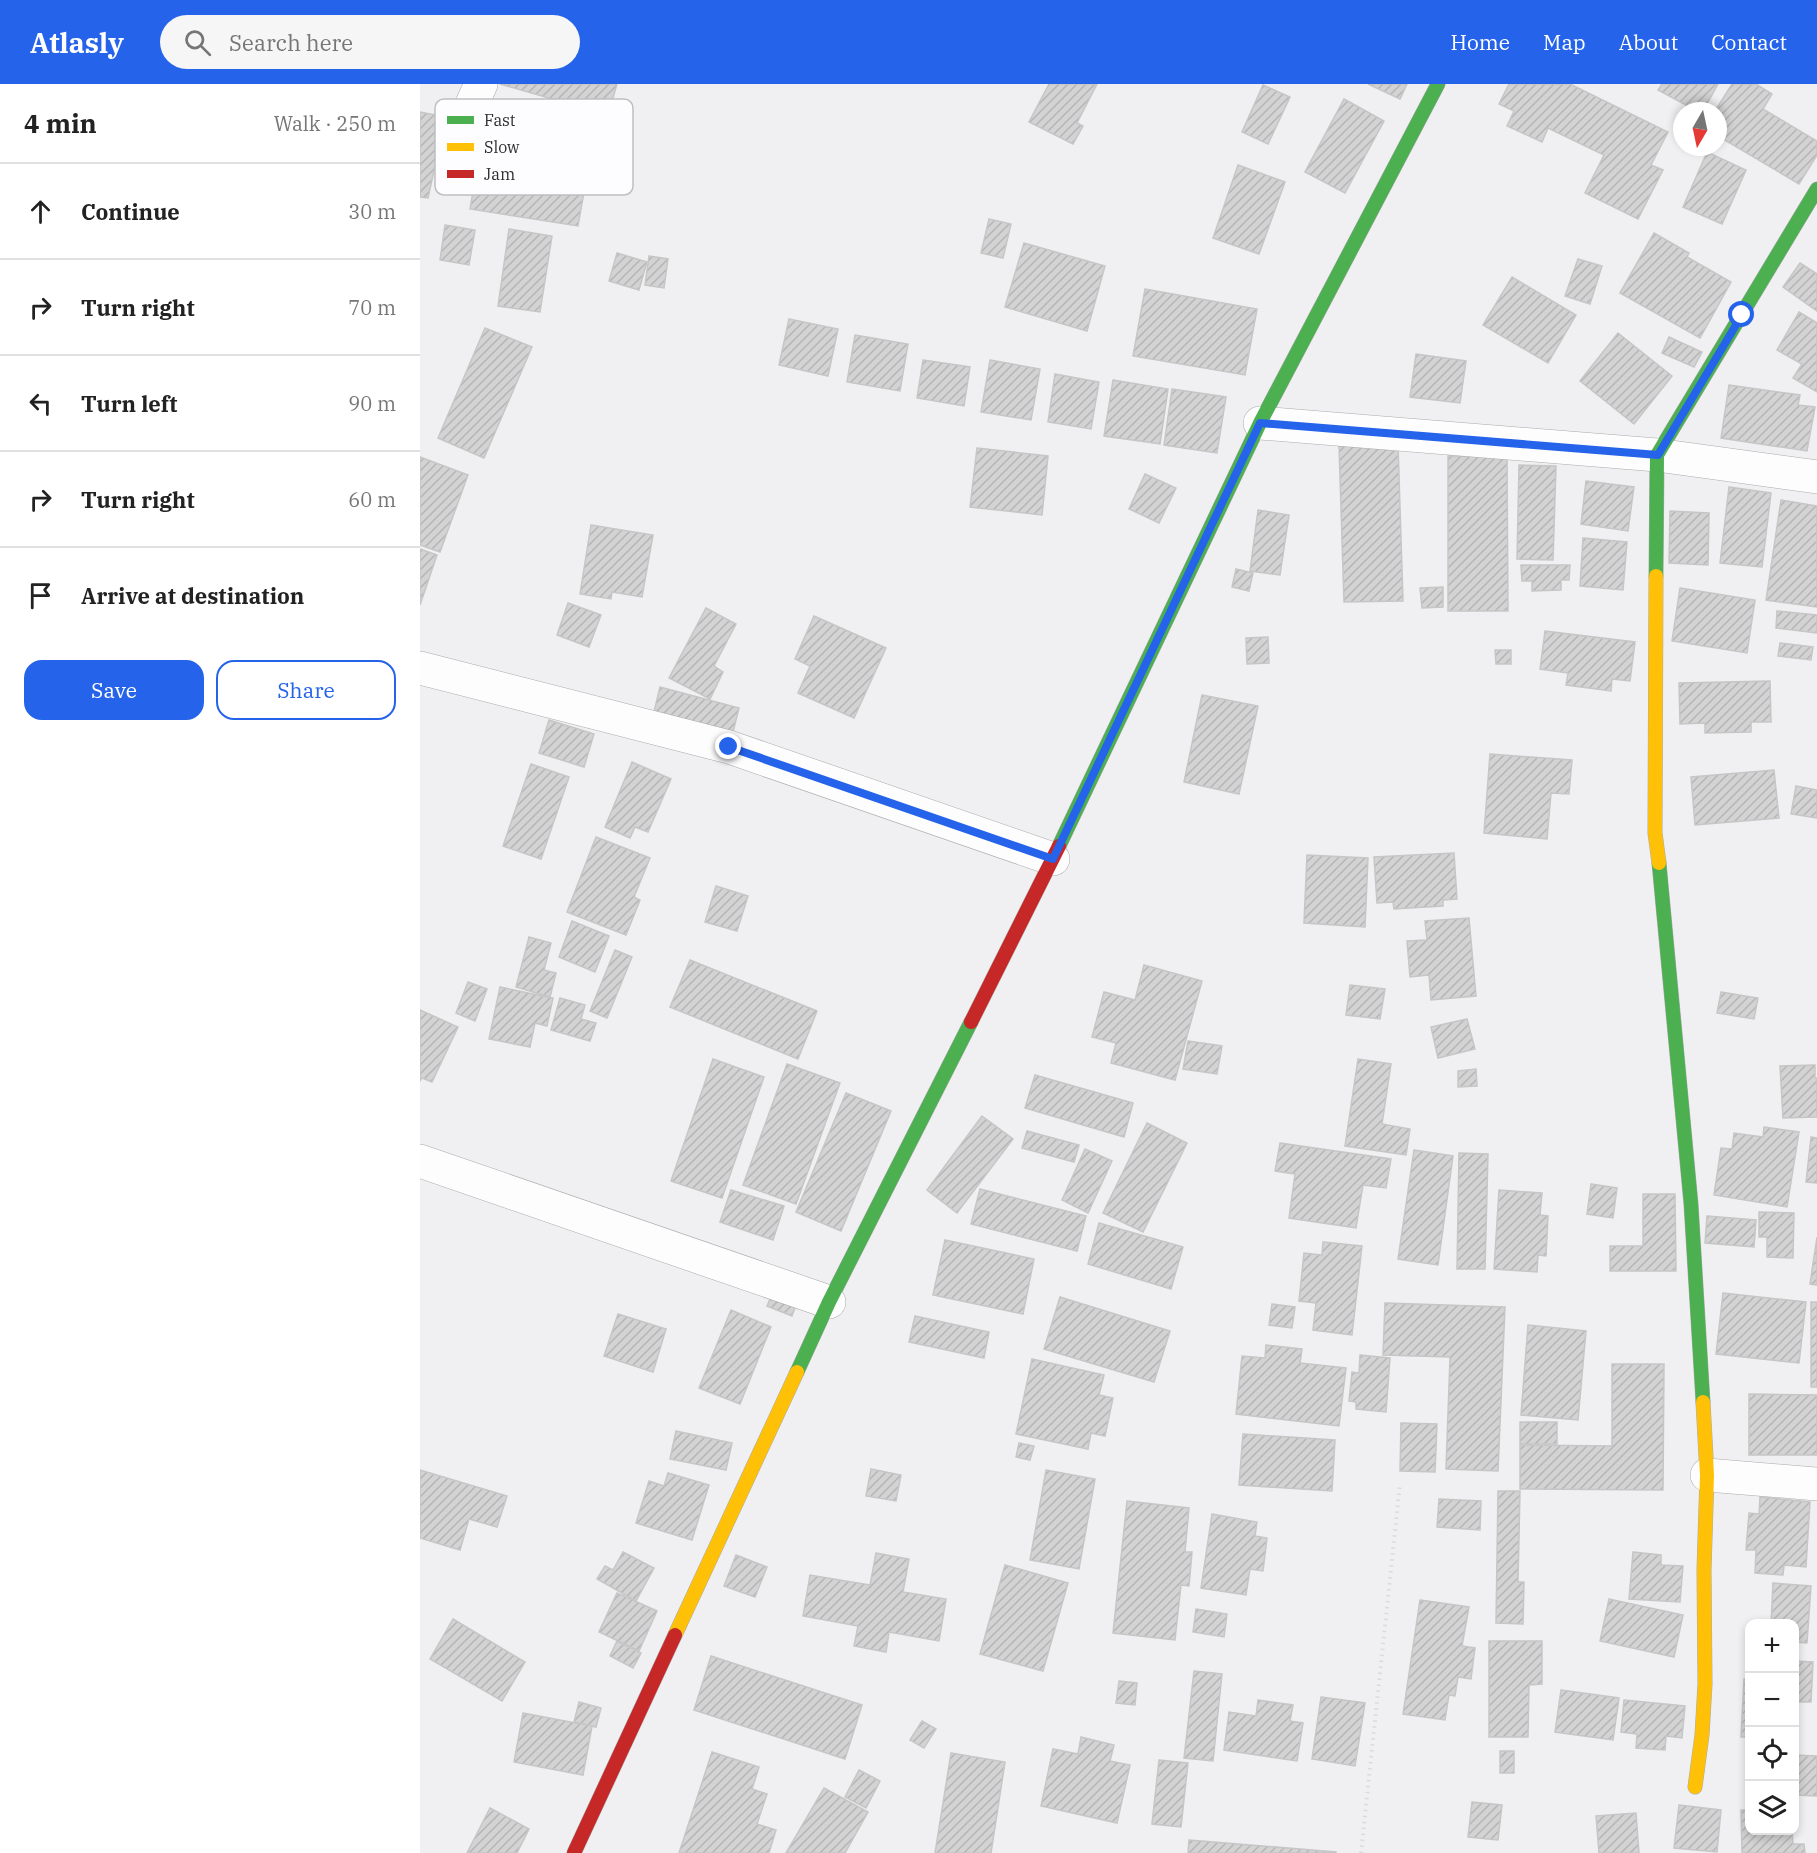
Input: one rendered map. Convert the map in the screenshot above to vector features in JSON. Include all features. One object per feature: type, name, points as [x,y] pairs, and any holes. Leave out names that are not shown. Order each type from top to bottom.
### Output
[{"type":"street","points":[[474,99],[481,84]]},
{"type":"street","points":[[574,1853],[829,1302],[1053,859],[1260,423],[1438,84]]},
{"type":"street","points":[[1695,1787],[1702,1735],[1705,1684],[1707,1475],[1690,1192],[1663,889],[1655,832],[1658,455],[1817,189]]},
{"type":"street","points":[[1260,423],[1658,455],[1817,477]]},
{"type":"street","points":[[420,668],[729,747],[1053,859]]},
{"type":"street","points":[[420,1161],[829,1302]]},
{"type":"street","points":[[1707,1475],[1817,1484]]},
{"type":"path","points":[[1361,1853],[1400,1484]]},
{"type":"building","points":[[500,84],[617,84],[613,99],[552,99]]},
{"type":"building","points":[[1049,84],[1097,84],[1077,123],[1083,126],[1073,144],[1029,122]]},
{"type":"building","points":[[1368,84],[1407,84],[1400,99]]},
{"type":"building","points":[[1509,84],[1570,84],[1668,132],[1651,165],[1663,170],[1638,219],[1585,193],[1604,155],[1548,128],[1542,142],[1507,126],[1514,111],[1499,104]]},
{"type":"building","points":[[1662,84],[1718,84],[1708,102],[1680,102],[1658,90]]},
{"type":"building","points":[[1732,84],[1756,84],[1772,94],[1763,109],[1817,141],[1817,155],[1799,184],[1727,141],[1727,102],[1721,102]]},
{"type":"building","points":[[1263,85],[1290,97],[1268,144],[1242,132]]},
{"type":"building","points":[[1344,99],[1384,121],[1345,193],[1305,172]]},
{"type":"building","points":[[420,112],[435,115],[435,166],[428,198],[420,197]]},
{"type":"building","points":[[1705,156],[1716,156],[1746,170],[1722,224],[1683,207]]},
{"type":"building","points":[[1238,165],[1285,182],[1259,254],[1213,238]]},
{"type":"building","points":[[472,195],[583,195],[578,226],[470,209]]},
{"type":"building","points":[[989,219],[1011,224],[1003,258],[981,253]]},
{"type":"building","points":[[445,225],[475,230],[469,265],[440,260]]},
{"type":"building","points":[[509,229],[552,236],[540,312],[498,306]]},
{"type":"building","points":[[1654,233],[1689,253],[1687,257],[1731,282],[1700,338],[1620,293]]},
{"type":"building","points":[[1024,243],[1105,266],[1087,331],[1005,307]]},
{"type":"building","points":[[617,253],[647,262],[639,290],[609,281]]},
{"type":"building","points":[[649,256],[668,259],[664,288],[645,285]]},
{"type":"building","points":[[1578,259],[1602,266],[1590,304],[1565,296]]},
{"type":"building","points":[[1800,263],[1817,274],[1817,311],[1783,287]]},
{"type":"building","points":[[1512,277],[1576,315],[1548,363],[1483,325]]},
{"type":"building","points":[[1145,289],[1257,309],[1245,375],[1133,356]]},
{"type":"building","points":[[1799,312],[1817,323],[1817,392],[1793,378],[1802,364],[1777,350]]},
{"type":"building","points":[[789,319],[838,329],[828,376],[779,365]]},
{"type":"building","points":[[485,328],[532,347],[484,458],[438,438]]},
{"type":"building","points":[[1618,333],[1672,376],[1634,424],[1580,381]]},
{"type":"building","points":[[855,335],[908,344],[900,391],[847,382]]},
{"type":"building","points":[[1669,337],[1702,352],[1694,367],[1662,353]]},
{"type":"building","points":[[1416,354],[1466,361],[1460,403],[1410,397]]},
{"type":"building","points":[[923,360],[970,367],[964,406],[917,398]]},
{"type":"building","points":[[990,360],[1040,369],[1031,420],[981,412]]},
{"type":"building","points":[[1055,374],[1099,382],[1091,429],[1048,422]]},
{"type":"building","points":[[1113,380],[1168,389],[1160,444],[1104,436]]},
{"type":"building","points":[[1729,385],[1800,395],[1798,405],[1815,407],[1807,451],[1721,438]]},
{"type":"building","points":[[1172,389],[1226,397],[1217,453],[1164,445]]},
{"type":"building","points":[[1398,444],[1403,601],[1344,602],[1339,446]]},
{"type":"building","points":[[977,448],[1048,456],[1042,515],[970,507]]},
{"type":"building","points":[[1448,456],[1507,456],[1508,611],[1448,611]]},
{"type":"building","points":[[420,457],[468,475],[440,552],[420,545]]},
{"type":"building","points":[[1519,465],[1556,466],[1553,560],[1517,559]]},
{"type":"building","points":[[1145,474],[1176,488],[1159,523],[1129,509]]},
{"type":"building","points":[[1586,481],[1634,487],[1628,531],[1581,524]]},
{"type":"building","points":[[1729,487],[1771,493],[1762,567],[1720,563]]},
{"type":"building","points":[[1781,500],[1817,506],[1817,607],[1766,600]]},
{"type":"building","points":[[1258,510],[1289,515],[1280,575],[1250,571]]},
{"type":"building","points":[[1670,511],[1709,513],[1708,565],[1669,563]]},
{"type":"building","points":[[591,525],[653,535],[642,597],[612,592],[611,599],[580,594]]},
{"type":"building","points":[[1583,538],[1627,542],[1623,590],[1580,586]]},
{"type":"building","points":[[420,549],[437,555],[420,605]]},
{"type":"building","points":[[1521,565],[1570,565],[1569,580],[1561,580],[1561,590],[1532,591],[1532,581],[1522,581]]},
{"type":"building","points":[[1236,569],[1253,573],[1249,591],[1232,587]]},
{"type":"building","points":[[1443,587],[1443,607],[1422,608],[1420,588]]},
{"type":"building","points":[[1680,588],[1755,600],[1747,653],[1672,641]]},
{"type":"building","points":[[568,603],[601,615],[589,647],[557,635]]},
{"type":"building","points":[[706,608],[736,624],[714,666],[723,672],[710,699],[669,678]]},
{"type":"building","points":[[1777,611],[1817,615],[1817,633],[1776,628]]},
{"type":"building","points":[[814,616],[886,648],[854,718],[798,693],[810,666],[795,659]]},
{"type":"building","points":[[1545,631],[1635,642],[1630,681],[1612,679],[1611,691],[1566,685],[1568,673],[1540,669]]},
{"type":"building","points":[[1268,637],[1269,663],[1247,664],[1246,638]]},
{"type":"building","points":[[1780,643],[1813,647],[1811,660],[1778,656]]},
{"type":"building","points":[[1495,650],[1511,650],[1511,664],[1496,664]]},
{"type":"building","points":[[1770,681],[1771,722],[1751,722],[1751,732],[1705,733],[1705,723],[1680,724],[1679,683]]},
{"type":"building","points":[[660,687],[739,708],[733,732],[654,712]]},
{"type":"building","points":[[1202,695],[1258,706],[1239,794],[1184,782]]},
{"type":"building","points":[[549,720],[594,734],[584,767],[539,753]]},
{"type":"building","points":[[1490,754],[1572,760],[1569,794],[1551,793],[1547,839],[1484,833]]},
{"type":"building","points":[[632,762],[671,779],[648,832],[635,827],[630,838],[605,827]]},
{"type":"building","points":[[531,764],[569,777],[541,859],[503,846]]},
{"type":"building","points":[[1774,770],[1779,818],[1695,825],[1691,777]]},
{"type":"building","points":[[1796,786],[1817,790],[1817,818],[1791,814]]},
{"type":"building","points":[[596,837],[650,858],[634,897],[640,900],[626,935],[567,912]]},
{"type":"building","points":[[1454,853],[1457,899],[1443,900],[1443,906],[1394,909],[1393,902],[1377,903],[1374,857]]},
{"type":"building","points":[[1307,855],[1368,858],[1365,927],[1304,923]]},
{"type":"building","points":[[716,886],[748,896],[737,931],[705,922]]},
{"type":"building","points":[[1469,918],[1476,996],[1431,1000],[1429,975],[1410,977],[1407,941],[1427,940],[1425,921]]},
{"type":"building","points":[[572,921],[609,936],[595,972],[559,957]]},
{"type":"building","points":[[529,937],[551,943],[544,970],[556,973],[550,997],[516,987]]},
{"type":"building","points":[[615,950],[632,957],[607,1018],[590,1011]]},
{"type":"building","points":[[690,960],[817,1011],[798,1059],[670,1007]]},
{"type":"building","points":[[1144,965],[1202,981],[1175,1080],[1111,1063],[1116,1043],[1092,1037],[1104,992],[1135,1000]]},
{"type":"building","points":[[468,982],[487,989],[475,1021],[456,1013]]},
{"type":"building","points":[[1350,985],[1385,989],[1380,1019],[1346,1015]]},
{"type":"building","points":[[500,987],[553,998],[547,1026],[535,1023],[530,1047],[489,1039]]},
{"type":"building","points":[[1721,992],[1758,998],[1754,1019],[1717,1013]]},
{"type":"building","points":[[560,998],[585,1005],[581,1019],[596,1023],[590,1041],[551,1030]]},
{"type":"building","points":[[420,1010],[458,1027],[432,1082],[422,1078],[420,1081]]},
{"type":"building","points":[[1467,1019],[1475,1049],[1438,1058],[1431,1027]]},
{"type":"building","points":[[1188,1041],[1222,1046],[1217,1074],[1183,1069]]},
{"type":"building","points":[[713,1059],[764,1077],[722,1198],[671,1181]]},
{"type":"building","points":[[1358,1059],[1391,1064],[1382,1124],[1410,1129],[1406,1155],[1345,1146]]},
{"type":"building","points":[[787,1064],[840,1083],[796,1204],[743,1185]]},
{"type":"building","points":[[1815,1065],[1817,1117],[1783,1118],[1780,1066]]},
{"type":"building","points":[[1476,1069],[1477,1086],[1458,1087],[1458,1071]]},
{"type":"building","points":[[1035,1075],[1133,1103],[1124,1137],[1025,1108]]},
{"type":"building","points":[[846,1093],[891,1111],[841,1231],[796,1212]]},
{"type":"building","points":[[982,1116],[1013,1139],[957,1213],[927,1190]]},
{"type":"building","points":[[1147,1123],[1187,1143],[1143,1232],[1103,1213]]},
{"type":"building","points":[[1764,1127],[1799,1132],[1787,1207],[1714,1195],[1721,1148],[1732,1149],[1734,1133],[1763,1137]]},
{"type":"building","points":[[1027,1131],[1079,1145],[1074,1162],[1022,1148]]},
{"type":"building","points":[[1811,1137],[1817,1138],[1817,1183],[1806,1182]]},
{"type":"building","points":[[1280,1143],[1391,1159],[1386,1188],[1363,1185],[1356,1228],[1289,1218],[1295,1174],[1275,1171]]},
{"type":"building","points":[[1085,1149],[1112,1161],[1088,1213],[1062,1200]]},
{"type":"building","points":[[1414,1150],[1453,1156],[1438,1265],[1398,1259]]},
{"type":"building","points":[[1459,1153],[1488,1154],[1485,1269],[1457,1269]]},
{"type":"building","points":[[1591,1184],[1617,1188],[1613,1218],[1587,1214]]},
{"type":"building","points":[[980,1189],[1086,1216],[1077,1251],[971,1224]]},
{"type":"building","points":[[731,1190],[784,1206],[773,1240],[720,1222]]},
{"type":"building","points":[[1499,1190],[1542,1193],[1540,1215],[1548,1216],[1546,1256],[1538,1255],[1537,1272],[1494,1269]]},
{"type":"building","points":[[1643,1194],[1675,1194],[1676,1271],[1610,1271],[1610,1246],[1643,1246]]},
{"type":"building","points":[[1759,1212],[1794,1213],[1793,1258],[1767,1257],[1767,1237],[1759,1237]]},
{"type":"building","points":[[1707,1216],[1756,1220],[1754,1247],[1705,1243]]},
{"type":"building","points":[[1099,1223],[1183,1247],[1171,1289],[1088,1264]]},
{"type":"building","points":[[1817,1237],[1817,1285],[1810,1284]]},
{"type":"building","points":[[945,1240],[1034,1259],[1023,1314],[933,1295]]},
{"type":"building","points":[[1323,1242],[1362,1246],[1352,1335],[1313,1330],[1316,1303],[1299,1301],[1304,1253],[1322,1255]]},
{"type":"building","points":[[774,1290],[798,1299],[792,1316],[767,1306]]},
{"type":"building","points":[[1723,1293],[1806,1302],[1799,1363],[1716,1354]]},
{"type":"building","points":[[1060,1297],[1170,1331],[1154,1382],[1044,1349]]},
{"type":"building","points":[[1811,1302],[1817,1302],[1817,1387],[1811,1387]]},
{"type":"building","points":[[1385,1303],[1505,1307],[1498,1471],[1446,1469],[1450,1357],[1383,1355]]},
{"type":"building","points":[[1272,1304],[1295,1307],[1292,1328],[1269,1325]]},
{"type":"building","points":[[731,1310],[771,1327],[740,1404],[699,1388]]},
{"type":"building","points":[[618,1314],[666,1329],[653,1372],[604,1356]]},
{"type":"building","points":[[915,1316],[989,1332],[984,1358],[909,1342]]},
{"type":"building","points":[[1528,1325],[1586,1331],[1578,1420],[1521,1415]]},
{"type":"building","points":[[1266,1345],[1302,1349],[1300,1363],[1346,1368],[1339,1426],[1236,1414],[1242,1356],[1265,1358]]},
{"type":"building","points":[[1360,1355],[1390,1358],[1386,1412],[1356,1409],[1356,1402],[1349,1401],[1352,1372],[1359,1373]]},
{"type":"building","points":[[1032,1359],[1104,1375],[1099,1395],[1113,1398],[1105,1436],[1091,1433],[1088,1449],[1016,1434]]},
{"type":"building","points":[[1612,1364],[1664,1364],[1663,1490],[1520,1489],[1520,1445],[1612,1446]]},
{"type":"building","points":[[1749,1394],[1817,1395],[1817,1455],[1749,1455]]},
{"type":"building","points":[[1520,1422],[1557,1422],[1557,1444],[1520,1444]]},
{"type":"building","points":[[1401,1423],[1437,1424],[1435,1472],[1400,1471]]},
{"type":"building","points":[[676,1431],[732,1443],[726,1470],[670,1459]]},
{"type":"building","points":[[1243,1434],[1335,1440],[1332,1491],[1239,1485]]},
{"type":"building","points":[[1019,1443],[1034,1446],[1030,1460],[1016,1457]]},
{"type":"building","points":[[871,1469],[901,1475],[896,1501],[866,1496]]},
{"type":"building","points":[[420,1470],[507,1496],[497,1527],[469,1519],[460,1550],[420,1538]]},
{"type":"building","points":[[1046,1470],[1095,1479],[1079,1569],[1030,1560]]},
{"type":"building","points":[[668,1473],[709,1485],[692,1540],[636,1523],[649,1481],[664,1486]]},
{"type":"building","points":[[1498,1491],[1520,1491],[1518,1582],[1524,1582],[1523,1624],[1496,1623]]},
{"type":"building","points":[[1760,1497],[1810,1502],[1806,1567],[1784,1565],[1783,1575],[1755,1573],[1756,1550],[1746,1550],[1749,1513],[1759,1514]]},
{"type":"building","points":[[1439,1499],[1481,1501],[1480,1530],[1437,1527]]},
{"type":"building","points":[[1127,1501],[1189,1508],[1185,1552],[1192,1552],[1189,1586],[1181,1585],[1175,1640],[1113,1633]]},
{"type":"building","points":[[1212,1514],[1257,1522],[1255,1536],[1267,1538],[1263,1571],[1250,1569],[1246,1595],[1201,1588]]},
{"type":"building","points":[[623,1552],[654,1568],[636,1601],[597,1579],[605,1566],[613,1570]]},
{"type":"building","points":[[1633,1552],[1661,1555],[1661,1565],[1683,1566],[1680,1602],[1629,1599]]},
{"type":"building","points":[[876,1553],[909,1559],[903,1592],[946,1599],[939,1641],[889,1632],[886,1652],[854,1646],[858,1626],[803,1616],[810,1575],[870,1585]]},
{"type":"building","points":[[736,1555],[767,1567],[755,1597],[724,1586]]},
{"type":"building","points":[[1005,1565],[1068,1583],[1043,1671],[980,1654]]},
{"type":"building","points":[[1773,1583],[1811,1586],[1807,1643],[1799,1642],[1799,1619],[1771,1619]]},
{"type":"building","points":[[617,1593],[657,1611],[639,1651],[599,1632]]},
{"type":"building","points":[[1609,1599],[1683,1615],[1674,1657],[1600,1641]]},
{"type":"building","points":[[1420,1600],[1469,1607],[1462,1646],[1475,1648],[1471,1679],[1458,1677],[1455,1696],[1449,1695],[1445,1720],[1403,1714]]},
{"type":"building","points":[[1196,1609],[1227,1614],[1224,1637],[1193,1632]]},
{"type":"building","points":[[453,1619],[525,1662],[502,1701],[430,1659]]},
{"type":"building","points":[[617,1641],[641,1653],[633,1668],[610,1656]]},
{"type":"building","points":[[1489,1641],[1542,1641],[1542,1684],[1529,1685],[1528,1737],[1489,1737]]},
{"type":"building","points":[[711,1656],[862,1705],[845,1759],[694,1710]]},
{"type":"building","points":[[1799,1661],[1813,1662],[1811,1702],[1799,1702]]},
{"type":"building","points":[[1194,1671],[1222,1674],[1213,1761],[1184,1758]]},
{"type":"building","points":[[1744,1679],[1745,1679],[1745,1737],[1741,1737]]},
{"type":"building","points":[[1119,1681],[1137,1683],[1135,1705],[1116,1703]]},
{"type":"building","points":[[1561,1690],[1619,1698],[1613,1740],[1555,1732]]},
{"type":"building","points":[[1321,1697],[1365,1703],[1355,1766],[1312,1759]]},
{"type":"building","points":[[1258,1700],[1293,1705],[1290,1721],[1303,1723],[1297,1761],[1224,1750],[1229,1712],[1256,1716]]},
{"type":"building","points":[[1624,1700],[1685,1706],[1682,1738],[1666,1736],[1665,1750],[1636,1748],[1637,1734],[1621,1732]]},
{"type":"building","points":[[579,1702],[601,1708],[596,1727],[574,1722]]},
{"type":"building","points":[[523,1713],[592,1726],[583,1775],[514,1762]]},
{"type":"building","points":[[922,1721],[936,1729],[924,1748],[910,1740]]},
{"type":"building","points":[[1081,1737],[1114,1745],[1110,1761],[1130,1765],[1117,1823],[1041,1806],[1053,1749],[1078,1754]]},
{"type":"building","points":[[1500,1751],[1514,1751],[1514,1773],[1500,1773]]},
{"type":"building","points":[[712,1752],[759,1767],[752,1789],[767,1794],[757,1824],[776,1830],[769,1853],[679,1853]]},
{"type":"building","points":[[951,1753],[1005,1762],[991,1853],[935,1853]]},
{"type":"building","points":[[1799,1755],[1817,1756],[1817,1796],[1799,1795]]},
{"type":"building","points":[[1159,1760],[1188,1763],[1181,1827],[1152,1824]]},
{"type":"building","points":[[859,1770],[880,1781],[866,1808],[845,1797]]},
{"type":"building","points":[[824,1788],[868,1812],[845,1853],[786,1853]]},
{"type":"building","points":[[1472,1802],[1502,1805],[1498,1840],[1468,1837]]},
{"type":"building","points":[[1679,1805],[1721,1810],[1717,1852],[1674,1848]]},
{"type":"building","points":[[490,1808],[529,1829],[517,1853],[467,1853]]},
{"type":"building","points":[[1741,1810],[1745,1810],[1745,1835],[1792,1835],[1793,1844],[1804,1844],[1805,1853],[1742,1853]]},
{"type":"building","points":[[1636,1813],[1639,1853],[1599,1853],[1596,1816]]},
{"type":"building","points":[[1189,1840],[1336,1852],[1336,1853],[1188,1853]]},
{"type":"traffic: fast","points":[[1059,846],[1260,423],[1438,84]]},
{"type":"traffic: fast","points":[[1656,576],[1657,455],[1817,189]]},
{"type":"traffic: fast","points":[[1659,863],[1691,1204],[1703,1402]]},
{"type":"traffic: fast","points":[[797,1372],[829,1302],[971,1022]]},
{"type":"traffic: slow","points":[[1656,576],[1655,833],[1659,863]]},
{"type":"traffic: slow","points":[[675,1635],[797,1372]]},
{"type":"traffic: slow","points":[[1695,1787],[1702,1735],[1705,1684],[1704,1570],[1707,1475],[1703,1402]]},
{"type":"traffic: jam","points":[[971,1022],[1059,846]]},
{"type":"traffic: jam","points":[[574,1853],[675,1635]]},
{"type":"route","points":[[729,747],[1053,859],[1260,423],[1658,455],[1742,315]]}]
